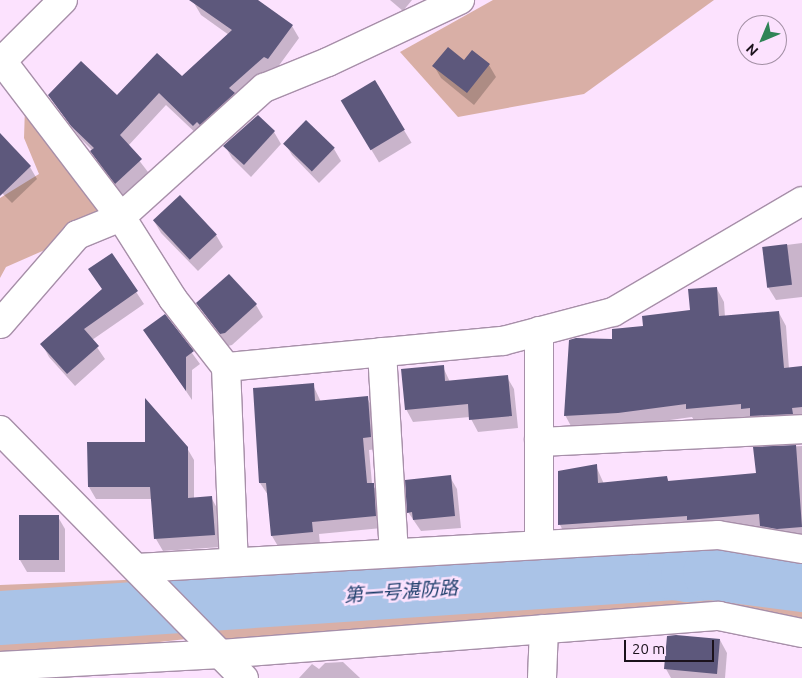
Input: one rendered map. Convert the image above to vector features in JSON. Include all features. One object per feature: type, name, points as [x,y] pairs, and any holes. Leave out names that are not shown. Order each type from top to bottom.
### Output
[{"type":"street","points":[[64,0],[1,62],[121,217],[173,299],[226,367],[234,562]]},
{"type":"street","points":[[0,324],[77,235],[121,217],[264,88],[328,62],[460,0]]},
{"type":"street","points":[[226,367],[503,341],[612,312],[802,201]]},
{"type":"street","points":[[539,331],[539,545]]},
{"type":"street","points":[[382,352],[394,553]]},
{"type":"street","points":[[539,442],[802,428]]},
{"type":"street","points":[[0,430],[143,573],[244,678]]},
{"type":"street","points":[[143,573],[234,562],[718,535],[802,549]]},
{"type":"street","points":[[0,666],[215,648],[544,629],[720,616],[802,633]]},
{"type":"street","points":[[542,678],[544,629]]},
{"type":"shaded area","points":[[493,0],[714,0],[584,94],[458,117],[400,52]]},
{"type":"shaded area","points":[[25,107],[111,221],[6,267],[0,278],[0,198],[39,174],[24,138]]},
{"type":"shaded area","points":[[684,537],[802,552],[802,635],[719,616],[278,649],[204,637],[0,660],[0,585],[149,579]]},
{"type":"building","points":[[189,0],[258,0],[293,25],[268,59],[264,57],[229,88],[235,93],[200,125],[197,122],[193,126],[159,93],[120,135],[142,159],[115,184],[90,151],[94,148],[71,126],[48,95],[81,61],[117,95],[157,53],[182,76],[232,30]]},
{"type":"building","points":[[448,47],[464,60],[472,50],[490,64],[467,93],[432,66]]},
{"type":"building","points":[[375,80],[405,130],[371,150],[341,101]]},
{"type":"building","points":[[258,115],[275,131],[244,165],[223,146]]},
{"type":"building","points":[[306,120],[335,148],[312,172],[283,144]]},
{"type":"building","points":[[0,133],[31,166],[0,196]]},
{"type":"building","points":[[180,195],[217,234],[190,260],[153,220]]},
{"type":"building","points":[[787,244],[792,285],[767,288],[762,247]]},
{"type":"building","points":[[112,253],[138,291],[84,329],[99,346],[67,374],[40,344],[102,289],[88,269]]},
{"type":"building","points":[[229,274],[257,304],[225,333],[220,334],[196,303]]},
{"type":"building","points":[[717,287],[719,316],[779,311],[784,368],[802,366],[802,407],[792,408],[793,414],[750,416],[750,408],[741,409],[741,404],[686,409],[686,404],[618,413],[564,416],[569,340],[576,338],[612,339],[612,329],[643,326],[642,316],[690,310],[688,289]]},
{"type":"building","points":[[165,314],[194,351],[186,357],[186,391],[143,330]]},
{"type":"building","points":[[444,365],[445,381],[508,375],[512,416],[469,420],[468,404],[405,410],[401,369]]},
{"type":"building","points":[[314,383],[315,401],[368,396],[371,437],[363,438],[367,483],[374,483],[376,516],[312,522],[313,532],[271,536],[266,483],[259,483],[253,388]]},
{"type":"building","points":[[145,398],[188,447],[188,498],[212,496],[215,535],[154,539],[150,487],[88,487],[87,442],[145,442]]},
{"type":"building","points":[[796,445],[802,527],[777,529],[760,526],[759,514],[687,520],[687,516],[558,525],[558,471],[597,464],[598,483],[667,476],[668,481],[756,473],[753,447]]},
{"type":"building","points":[[451,475],[455,516],[413,520],[412,512],[407,513],[405,480]]},
{"type":"building","points":[[19,515],[59,515],[59,560],[19,560]]},
{"type":"building","points":[[676,635],[720,639],[717,674],[664,669],[667,636]]},
{"type":"waterway","name":"第一号湛防路","points":[[0,618],[674,573],[688,575],[710,573],[802,585]]}]
